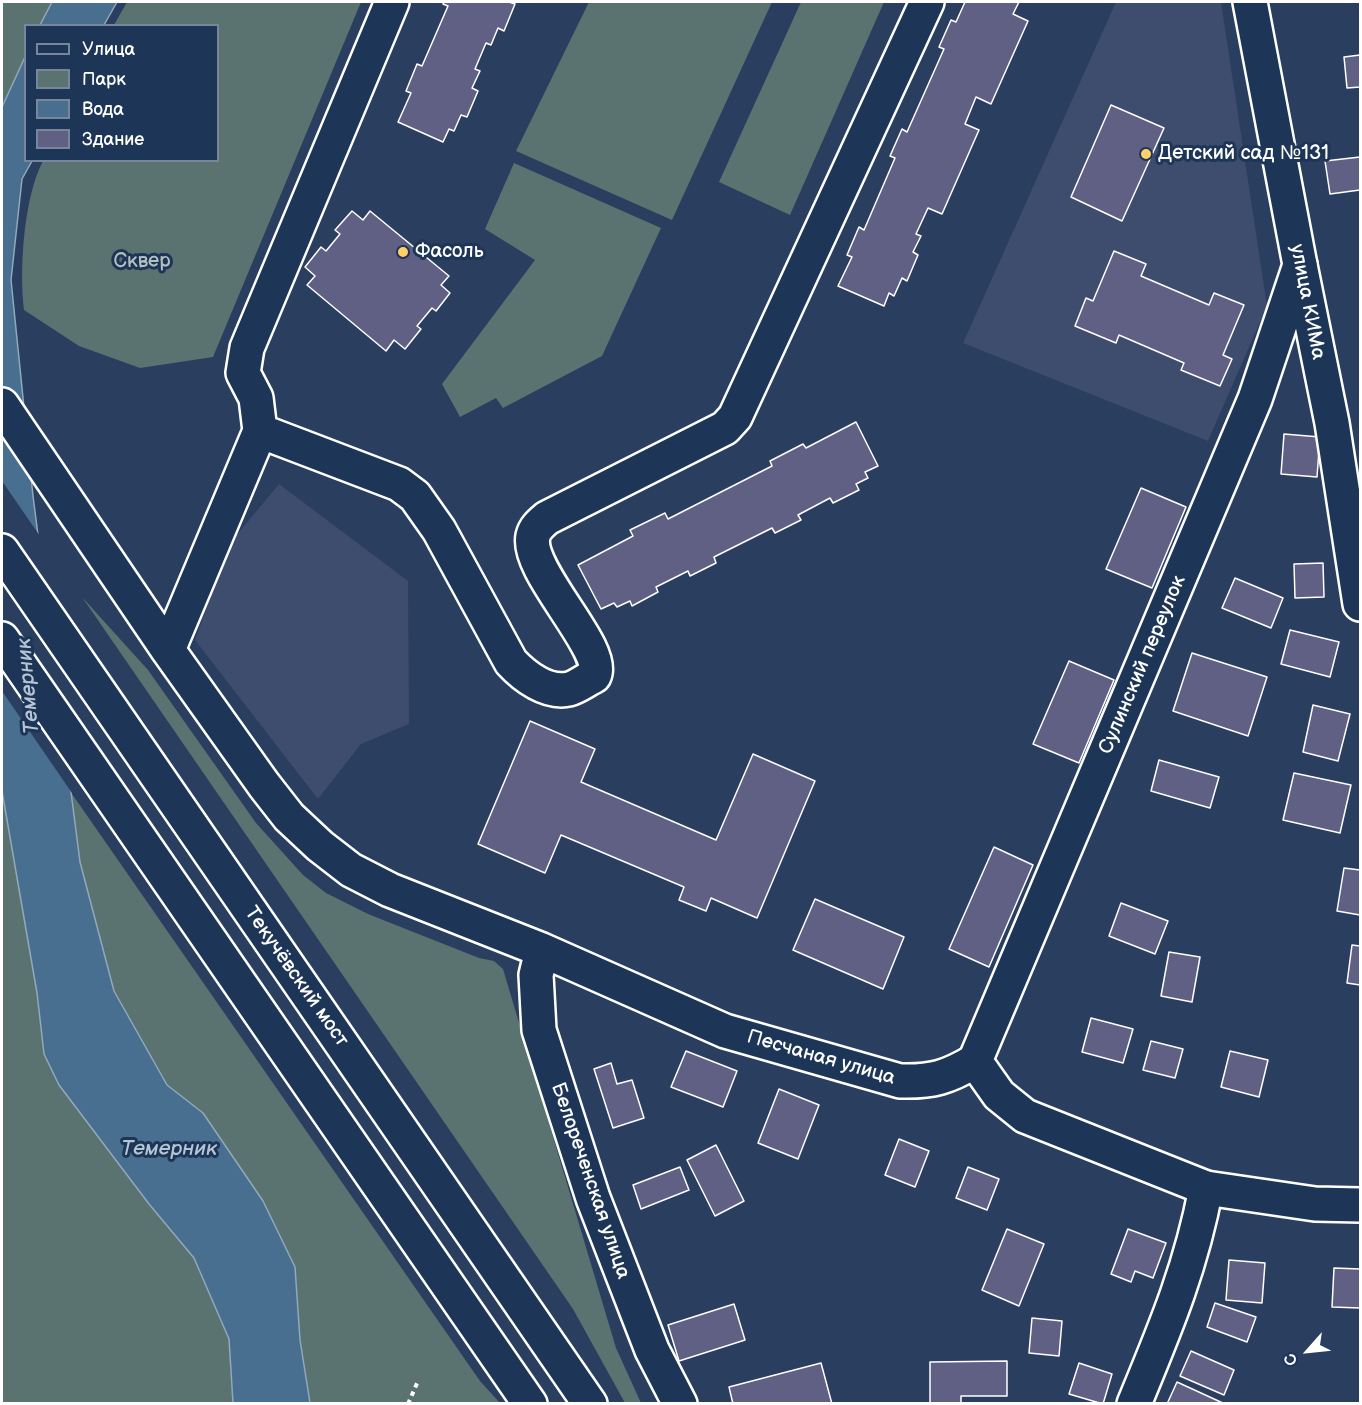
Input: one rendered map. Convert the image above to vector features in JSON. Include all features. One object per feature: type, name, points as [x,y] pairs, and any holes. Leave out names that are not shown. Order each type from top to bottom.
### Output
[{"type":"street","points":[[168,650],[260,431],[256,398],[243,373],[247,348],[392,2]]},
{"type":"street","points":[[260,431],[399,484],[415,496],[439,530],[511,662],[521,672],[534,681],[563,690],[571,689],[594,676],[597,670],[596,662],[577,625],[565,612],[534,551],[532,538],[537,526],[547,518],[725,428],[735,417],[927,2]]},
{"type":"street","name":"улица КИМа","points":[[1250,2],[1332,423],[1360,604]]},
{"type":"street","name":"Сулинский переулок","points":[[975,1061],[1255,399],[1300,266]]},
{"type":"street","name":"Песчаная улица","points":[[2,405],[168,650],[264,785],[289,817],[320,846],[351,870],[390,890],[542,950],[725,1031],[900,1081],[924,1082],[949,1076],[975,1061]]},
{"type":"street","name":"Текучёвский мост","points":[[2,552],[590,1404]]},
{"type":"street","points":[[2,639],[530,1404]]},
{"type":"street","name":"Белореченская улица","points":[[542,950],[536,975],[539,1030],[593,1198],[652,1350],[680,1404]]},
{"type":"street","points":[[975,1061],[999,1095],[1025,1116],[1206,1188],[1293,1202],[1360,1205]]},
{"type":"street","points":[[1134,1404],[1180,1292],[1196,1240],[1206,1188]]},
{"type":"path","points":[[408,1404],[418,1381]]},
{"type":"shaded area","name":"Детский сад №131","points":[[1116,2],[1221,2],[1267,306],[1208,441],[963,343]]},
{"type":"shaded area","points":[[279,484],[408,581],[409,724],[361,744],[318,799],[195,640],[230,543]]},
{"type":"green space","points":[[2,2],[52,2],[41,24],[24,24],[24,59],[2,107]]},
{"type":"green space","name":"Сквер","points":[[127,2],[361,2],[213,357],[140,368],[79,346],[24,310],[22,274],[24,233],[31,193],[43,162],[219,162],[219,24],[115,24]]},
{"type":"green space","points":[[589,2],[772,2],[672,220],[516,151]]},
{"type":"green space","points":[[801,2],[884,2],[790,215],[719,182]]},
{"type":"green space","points":[[514,163],[661,228],[602,356],[503,408],[496,398],[460,417],[442,384],[535,260],[485,229]]},
{"type":"green space","points":[[82,597],[148,670],[256,823],[303,875],[326,893],[368,914],[479,958],[494,961],[503,969],[616,1348],[641,1403],[625,1403],[573,1309]]},
{"type":"green space","points":[[2,791],[37,993],[44,1054],[149,1204],[194,1258],[229,1339],[233,1403],[2,1403]]},
{"type":"green space","points":[[70,791],[480,1381],[500,1403],[310,1403],[300,1340],[295,1267],[263,1201],[203,1113],[167,1085],[114,991],[80,862]]},
{"type":"water","points":[[52,2],[117,2],[105,24],[41,24]]},
{"type":"water","name":"Темерник","points":[[24,59],[24,162],[31,162],[22,179],[11,280],[33,496],[80,862],[114,991],[167,1085],[203,1113],[263,1201],[295,1267],[300,1340],[310,1403],[233,1403],[229,1339],[194,1258],[149,1204],[59,1085],[44,1054],[37,993],[2,791],[2,107]]},
{"type":"pier","points":[[2,481],[42,539],[74,796],[2,691]]},
{"type":"building","points":[[444,2],[509,2],[515,4],[504,31],[498,28],[491,45],[486,43],[475,69],[480,71],[472,88],[478,91],[467,117],[461,115],[454,131],[449,129],[443,142],[398,122],[411,93],[406,91],[417,64],[422,66],[448,6],[443,4]]},
{"type":"building","points":[[965,2],[1019,2],[1013,14],[1028,21],[991,104],[976,97],[965,124],[979,130],[942,214],[928,208],[916,234],[921,236],[913,252],[918,255],[907,281],[902,278],[894,296],[889,293],[884,306],[838,286],[852,257],[847,255],[859,227],[864,230],[895,158],[890,156],[902,129],[907,132],[944,49],[939,47],[951,20],[956,22]]},
{"type":"building","points":[[1360,55],[1360,87],[1347,88],[1344,57]]},
{"type":"building","points":[[1111,105],[1164,128],[1122,221],[1071,197]]},
{"type":"building","points":[[1360,157],[1360,190],[1330,194],[1325,161]]},
{"type":"building","points":[[352,211],[363,220],[370,211],[449,276],[441,285],[450,293],[436,311],[432,308],[417,326],[421,329],[405,349],[394,340],[386,351],[307,285],[315,276],[305,267],[321,247],[326,251],[340,234],[335,230]]},
{"type":"building","points":[[1114,251],[1146,264],[1141,276],[1209,305],[1214,293],[1244,305],[1223,355],[1232,359],[1220,386],[1181,370],[1184,363],[1119,335],[1116,343],[1075,326],[1086,298],[1093,301]]},
{"type":"building","points":[[856,422],[878,466],[865,472],[868,478],[856,484],[859,490],[833,503],[830,498],[798,515],[801,520],[775,533],[772,528],[714,557],[716,563],[690,576],[688,571],[656,587],[658,592],[632,606],[630,601],[617,607],[614,603],[601,609],[578,565],[633,536],[630,530],[665,513],[668,519],[772,466],[770,461],[803,444],[806,448]]},
{"type":"building","points":[[1284,434],[1320,437],[1317,477],[1281,474]]},
{"type":"building","points":[[1141,488],[1186,507],[1152,588],[1106,569]]},
{"type":"building","points":[[1323,563],[1324,597],[1295,598],[1294,564]]},
{"type":"building","points":[[1235,578],[1283,598],[1271,628],[1222,608]]},
{"type":"building","points":[[1290,630],[1339,642],[1330,677],[1281,664]]},
{"type":"building","points":[[1192,653],[1267,677],[1248,736],[1173,711]]},
{"type":"building","points":[[1069,661],[1114,680],[1079,763],[1033,744]]},
{"type":"building","points":[[1313,705],[1350,714],[1338,761],[1303,752]]},
{"type":"building","points":[[530,721],[595,749],[581,782],[716,840],[753,754],[815,781],[757,918],[711,898],[706,911],[679,900],[684,887],[561,835],[545,873],[478,844]]},
{"type":"building","points":[[1159,760],[1219,777],[1210,808],[1151,791]]},
{"type":"building","points":[[1294,773],[1351,785],[1340,833],[1283,820]]},
{"type":"building","points":[[994,847],[1033,865],[989,967],[949,949]]},
{"type":"building","points":[[1344,868],[1360,870],[1360,915],[1337,911]]},
{"type":"building","points":[[815,899],[904,937],[883,989],[793,950]]},
{"type":"building","points":[[1121,903],[1168,921],[1155,954],[1109,936]]},
{"type":"building","points":[[1352,945],[1360,946],[1360,985],[1347,983]]},
{"type":"building","points":[[1169,952],[1200,957],[1192,1002],[1161,996]]},
{"type":"building","points":[[1091,1018],[1133,1029],[1123,1063],[1082,1052]]},
{"type":"building","points":[[1151,1041],[1183,1049],[1175,1078],[1143,1070]]},
{"type":"building","points":[[686,1051],[737,1071],[723,1107],[671,1087]]},
{"type":"building","points":[[1230,1051],[1268,1060],[1259,1097],[1221,1087]]},
{"type":"building","points":[[611,1063],[617,1084],[632,1080],[644,1118],[613,1128],[594,1069]]},
{"type":"building","points":[[779,1089],[819,1105],[798,1159],[758,1143]]},
{"type":"building","points":[[899,1139],[929,1151],[915,1187],[885,1175]]},
{"type":"building","points":[[716,1145],[744,1201],[715,1216],[687,1160]]},
{"type":"building","points":[[680,1167],[689,1190],[641,1209],[633,1185]]},
{"type":"building","points":[[968,1167],[999,1179],[987,1210],[956,1198]]},
{"type":"building","points":[[1007,1229],[1044,1244],[1019,1306],[982,1290]]},
{"type":"building","points":[[1128,1229],[1166,1243],[1153,1278],[1135,1271],[1131,1282],[1111,1274]]},
{"type":"building","points":[[1229,1260],[1265,1263],[1262,1303],[1226,1300]]},
{"type":"building","points":[[1334,1268],[1360,1269],[1360,1308],[1332,1307]]},
{"type":"building","points":[[1215,1303],[1256,1317],[1247,1342],[1207,1327]]},
{"type":"building","points":[[734,1304],[745,1340],[679,1361],[668,1325]]},
{"type":"building","points":[[1032,1318],[1062,1321],[1059,1356],[1029,1353]]},
{"type":"building","points":[[1191,1351],[1234,1370],[1224,1395],[1180,1376]]},
{"type":"building","points":[[1007,1361],[1007,1396],[961,1396],[961,1404],[930,1404],[930,1362]]},
{"type":"building","points":[[821,1363],[832,1404],[733,1404],[729,1387]]},
{"type":"building","points":[[1079,1363],[1112,1374],[1103,1404],[1069,1394]]},
{"type":"building","points":[[1177,1382],[1225,1404],[1167,1404]]},
{"type":"place","name":"Детский сад №131","points":[[1146,154]]},
{"type":"place","name":"Фасоль","points":[[403,252]]}]
